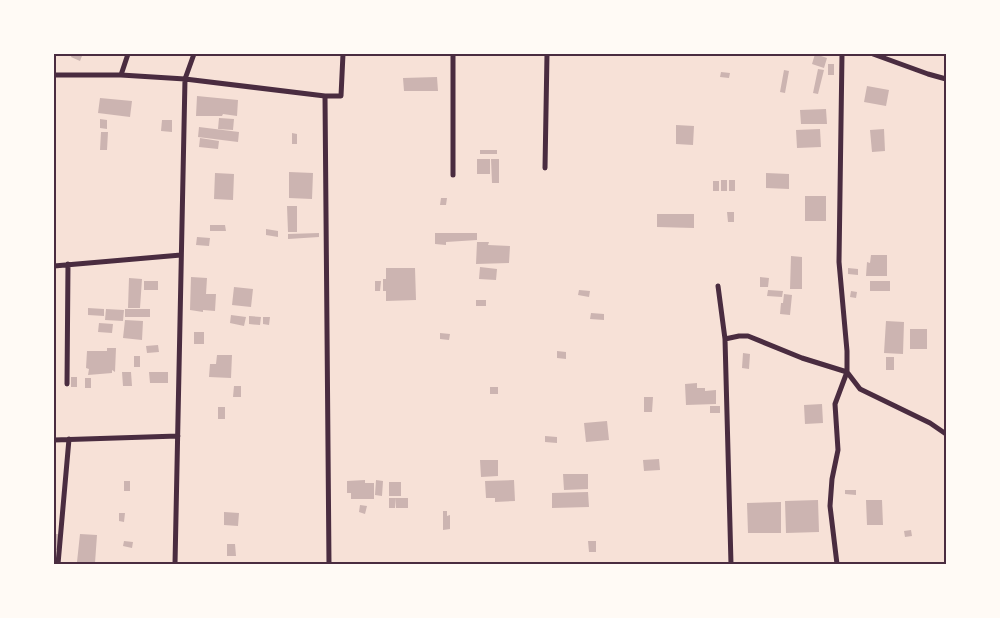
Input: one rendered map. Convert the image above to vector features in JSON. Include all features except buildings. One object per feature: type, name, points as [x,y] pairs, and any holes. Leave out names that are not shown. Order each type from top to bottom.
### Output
[{"type":"street","points":[[121,75],[128,54]]},
{"type":"street","points":[[175,564],[185,79],[194,54]]},
{"type":"street","points":[[54,76],[121,75],[185,79],[325,96],[342,96],[343,54]]},
{"type":"street","points":[[452,175],[453,54]]},
{"type":"street","points":[[545,168],[547,54]]},
{"type":"street","points":[[836,564],[830,506],[832,479],[838,450],[835,404],[847,372],[847,351],[839,262],[842,54]]},
{"type":"street","points":[[873,54],[946,79]]},
{"type":"street","points":[[325,96],[329,564]]},
{"type":"street","points":[[54,266],[181,255]]},
{"type":"street","points":[[67,384],[68,264]]},
{"type":"street","points":[[718,286],[725,339],[727,464],[732,564]]},
{"type":"street","points":[[725,339],[748,336],[802,358],[847,372],[860,389],[930,423],[946,434]]},
{"type":"street","points":[[54,440],[178,436]]},
{"type":"street","points":[[58,564],[69,439]]}]
